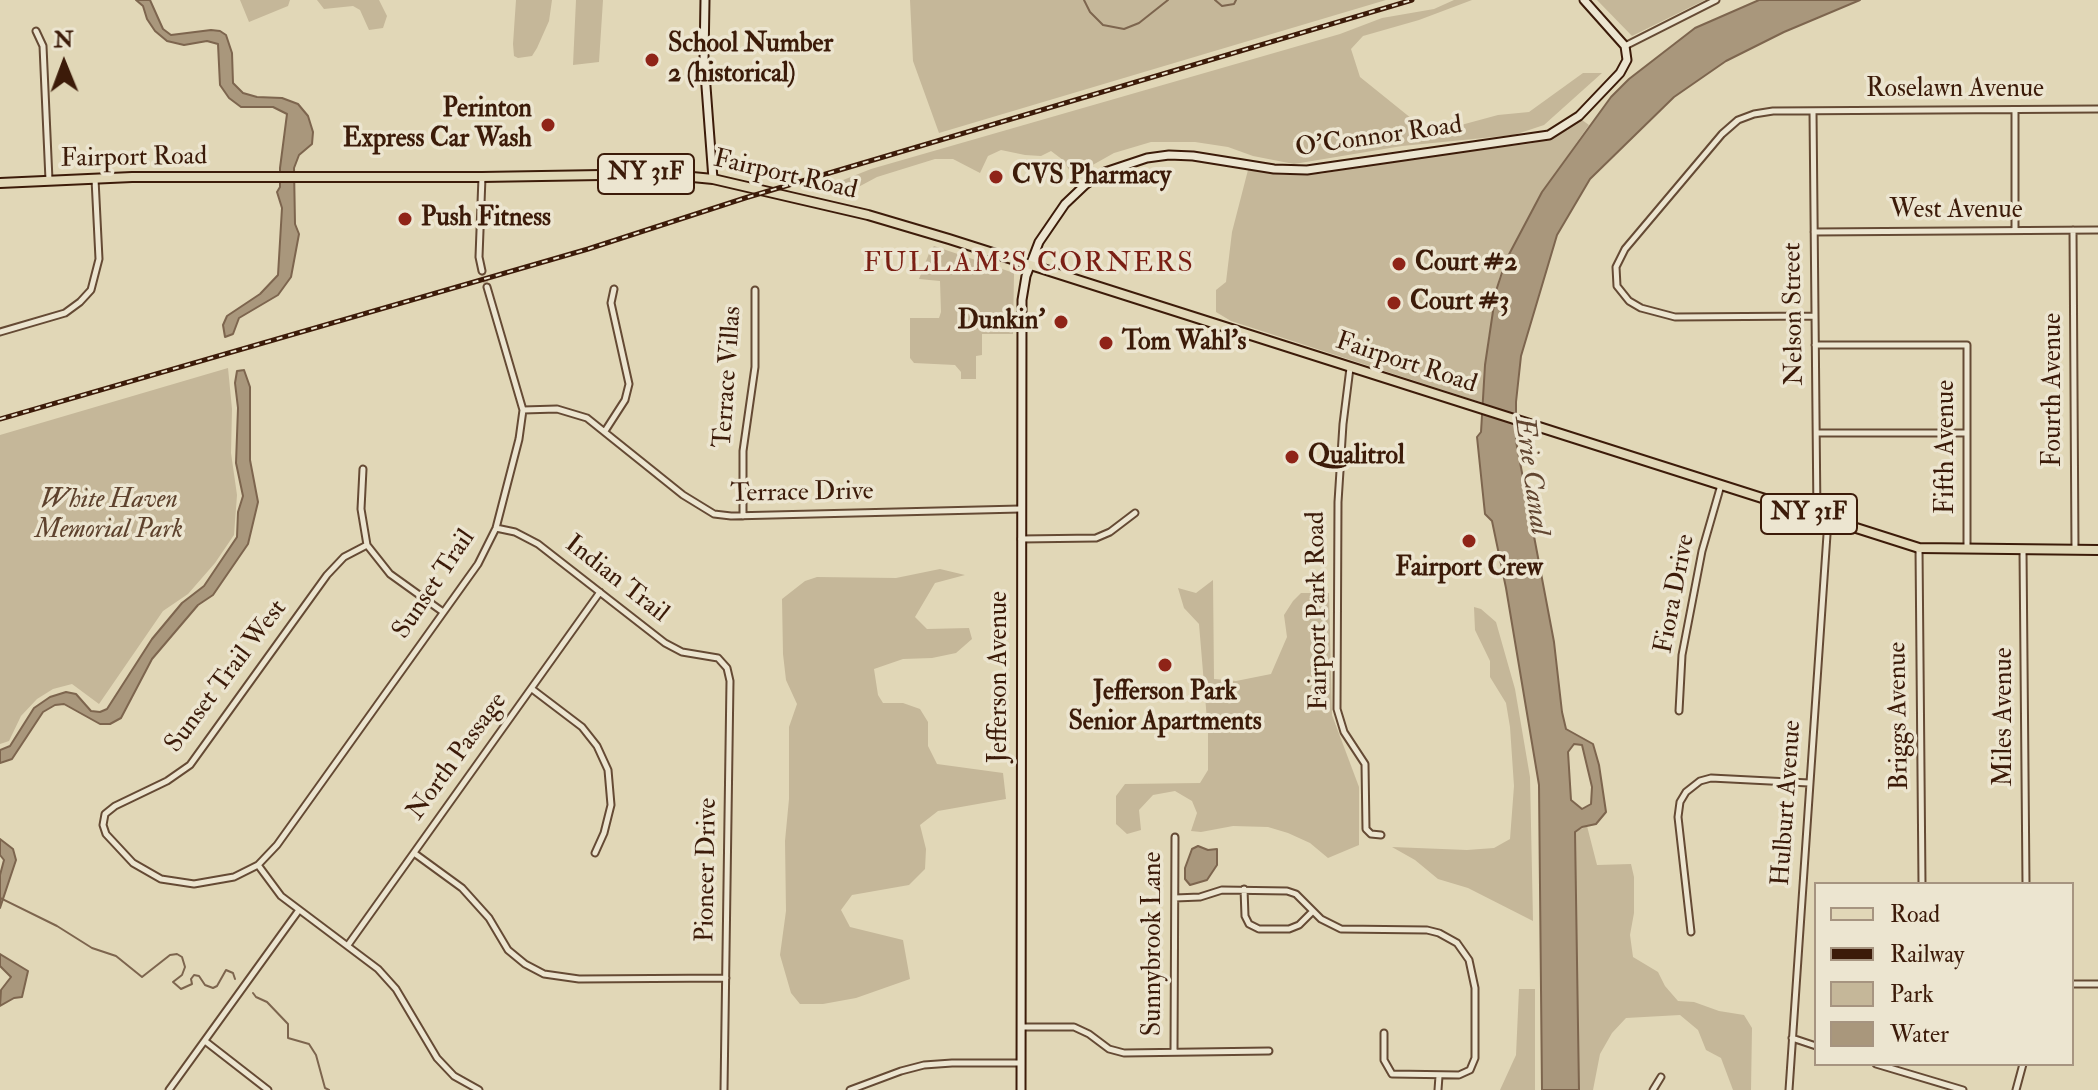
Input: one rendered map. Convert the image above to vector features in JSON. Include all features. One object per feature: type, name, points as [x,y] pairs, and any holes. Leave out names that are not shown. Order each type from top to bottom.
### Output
[{"type":"main road","name":"Fairport Road","points":[[0,183],[95,177],[661,174],[713,179],[868,215],[1030,264],[1721,485]]},
{"type":"main road","name":"NY 31F","points":[[1721,485],[1919,548],[2098,550]]},
{"type":"street","points":[[705,0],[704,60],[713,179]]},
{"type":"street","points":[[1584,0],[1625,46],[1716,0]]},
{"type":"street","points":[[36,31],[43,46],[49,180]]},
{"type":"street","name":"O'Connor Road","points":[[1030,264],[1046,229],[1065,204],[1085,185],[1124,164],[1169,155],[1274,169],[1307,170],[1539,138],[1568,125],[1592,103],[1624,67],[1627,60],[1625,46]]},
{"type":"street","name":"Roselawn Avenue","points":[[1815,316],[1675,317],[1641,308],[1619,290],[1615,277],[1617,262],[1733,124],[1743,118],[1766,111],[2098,109]]},
{"type":"street","points":[[2015,110],[2015,230]]},
{"type":"street","name":"Nelson Street","points":[[1813,111],[1817,516]]},
{"type":"street","points":[[0,332],[65,313],[91,290],[99,259],[95,177]]},
{"type":"street","points":[[482,177],[479,257],[482,271]]},
{"type":"street","name":"Fourth Avenue","points":[[2073,230],[2075,550]]},
{"type":"street","name":"West Avenue","points":[[1814,232],[2098,230]]},
{"type":"street","name":"Jefferson Avenue","points":[[1021,1090],[1022,300],[1030,264]]},
{"type":"street","name":"Sunset Trail","points":[[258,865],[277,845],[478,564],[496,528],[519,439],[523,410],[487,287]]},
{"type":"street","points":[[605,431],[625,400],[629,384],[611,303],[614,289]]},
{"type":"street","name":"Terrace Villas","points":[[743,516],[743,451],[755,367],[755,290]]},
{"type":"street","name":"Fifth Avenue","points":[[1815,345],[1967,345],[1967,550]]},
{"type":"street","name":"Fairport Park Road","points":[[1350,368],[1338,502],[1337,709],[1342,727],[1365,764],[1365,826],[1369,833],[1381,835]]},
{"type":"street","name":"Terrace Drive","points":[[523,410],[572,412],[605,431],[701,508],[714,514],[743,516],[1020,509]]},
{"type":"street","points":[[1817,433],[1967,433]]},
{"type":"street","points":[[363,469],[361,509],[367,545],[390,574],[443,612]]},
{"type":"street","name":"Fiora Drive","points":[[1679,711],[1685,640],[1702,551],[1721,485]]},
{"type":"street","points":[[1020,539],[1096,538],[1110,532],[1135,513]]},
{"type":"street","name":"Hulburt Avenue","points":[[1789,1090],[1828,520]]},
{"type":"street","name":"Indian Trail","points":[[496,528],[515,532],[538,544],[665,643],[682,652],[714,657]]},
{"type":"street","name":"Sunset Trail West","points":[[258,865],[234,877],[205,884],[161,879],[133,863],[114,846],[104,830],[105,814],[190,765],[327,575],[344,557],[367,545]]},
{"type":"street","name":"Briggs Avenue","points":[[1919,548],[1922,882]]},
{"type":"street","name":"Miles Avenue","points":[[2023,550],[2026,882]]},
{"type":"street","name":"North Passage","points":[[348,945],[600,592]]},
{"type":"street","name":"Pioneer Drive","points":[[714,657],[722,660],[730,681],[724,1090]]},
{"type":"street","points":[[532,689],[582,727],[597,746],[608,770],[611,805],[595,853]]},
{"type":"street","points":[[1691,932],[1678,817],[1680,802],[1686,792],[1700,781],[1711,778],[1809,783]]},
{"type":"street","name":"Sunnybrook Lane","points":[[1174,1050],[1175,837]]},
{"type":"street","points":[[414,853],[462,888],[489,918],[508,950],[544,974],[579,979],[726,978]]},
{"type":"street","points":[[258,865],[274,889],[348,945],[390,982],[446,1068],[479,1090]]},
{"type":"street","points":[[1244,889],[1245,916],[1249,924],[1259,929],[1289,929],[1299,925],[1313,911]]},
{"type":"street","points":[[1175,898],[1200,897],[1222,890],[1287,891],[1296,894],[1313,911],[1341,929],[1415,930],[1439,933],[1457,943],[1472,969],[1475,988],[1474,1062],[1470,1070],[1463,1074],[1439,1076],[1392,1074],[1384,1060],[1384,1033]]},
{"type":"street","points":[[169,1090],[299,910]]},
{"type":"street","points":[[2074,984],[2098,984]]},
{"type":"street","points":[[1020,1027],[1074,1027],[1119,1052],[1269,1051]]},
{"type":"street","points":[[1792,1038],[1814,1045]]},
{"type":"street","points":[[205,1041],[268,1090]]},
{"type":"street","points":[[850,1090],[924,1065],[1021,1063]]},
{"type":"street","points":[[1883,1066],[1963,1090]]},
{"type":"street","points":[[1906,1073],[1908,1066]]},
{"type":"street","points":[[2016,1090],[2022,1066]]},
{"type":"street","points":[[1438,1090],[1439,1076]]},
{"type":"street","points":[[1653,1090],[1661,1077]]},
{"type":"green space","points":[[240,0],[290,0],[288,6],[249,22]]},
{"type":"green space","points":[[317,0],[379,0],[387,16],[383,28],[369,30],[360,10],[353,6],[324,9]]},
{"type":"green space","points":[[516,0],[552,0],[549,21],[532,56],[514,56]]},
{"type":"green space","points":[[576,0],[603,0],[599,62],[573,65]]},
{"type":"green space","points":[[910,0],[1386,0],[939,133],[913,61]]},
{"type":"green space","points":[[1454,0],[1472,0],[1363,36],[1351,49],[1360,77],[1422,127],[1450,128],[1498,115],[1529,112],[1583,73],[1602,73],[1544,125],[1514,135],[1402,146],[1294,164],[1253,156],[1228,147],[1195,142],[1151,142],[1114,153],[1073,176],[1063,160],[1051,151],[1041,156],[1001,150],[988,156],[980,173],[953,159],[935,159],[877,177],[849,192],[818,190],[871,169],[1340,34],[1382,18],[1434,9]]},
{"type":"green space","points":[[1597,0],[1705,0],[1632,36]]},
{"type":"green space","points":[[1582,120],[1589,125],[1542,192],[1499,278],[1488,340],[1483,403],[1231,321],[1216,312],[1216,290],[1226,282],[1232,232],[1248,170],[1284,175],[1320,174],[1436,154],[1528,144],[1551,139]]},
{"type":"green space","points":[[934,246],[1014,273],[1013,334],[982,334],[982,355],[976,356],[976,379],[961,379],[961,372],[955,365],[914,363],[910,358],[910,318],[939,318],[941,312],[940,281],[919,279]]},
{"type":"green space","name":"White Haven Memorial Park","points":[[228,368],[232,409],[231,453],[237,495],[234,535],[188,594],[163,611],[99,704],[72,684],[53,689],[37,699],[21,716],[9,741],[0,744],[0,435]]},
{"type":"green space","points":[[940,569],[965,575],[935,583],[915,617],[927,629],[969,628],[972,639],[956,653],[903,659],[874,669],[878,695],[883,703],[903,703],[920,709],[928,722],[928,746],[937,764],[1003,773],[1006,799],[938,811],[920,825],[926,849],[925,869],[909,885],[852,895],[841,910],[850,927],[903,940],[910,979],[856,998],[823,1004],[800,1004],[791,993],[780,955],[786,911],[789,727],[797,704],[786,680],[782,599],[805,581],[817,577],[896,578]]},
{"type":"green space","points":[[1213,580],[1214,679],[1236,681],[1271,674],[1287,637],[1284,615],[1293,601],[1301,593],[1329,593],[1332,715],[1359,787],[1359,845],[1328,858],[1310,843],[1268,827],[1233,826],[1191,831],[1197,813],[1192,801],[1175,791],[1153,795],[1139,810],[1141,830],[1127,834],[1116,824],[1116,796],[1125,784],[1200,783],[1208,770],[1199,624],[1184,608],[1178,588],[1196,593]]},
{"type":"green space","points":[[1474,607],[1496,622],[1515,689],[1530,777],[1533,921],[1468,888],[1438,879],[1415,860],[1392,847],[1467,850],[1494,848],[1510,839],[1514,786],[1510,727],[1506,703],[1490,677],[1490,661],[1475,630]]},
{"type":"green space","points":[[1587,826],[1597,865],[1631,864],[1634,877],[1634,913],[1630,935],[1633,957],[1658,972],[1678,1001],[1744,1015],[1752,1028],[1751,1090],[1733,1090],[1721,1058],[1706,1050],[1698,1030],[1680,1015],[1626,1018],[1612,1033],[1600,1054],[1593,1090],[1579,1090],[1575,832]]},
{"type":"green space","points":[[1519,989],[1535,989],[1535,1090],[1500,1090],[1516,1055]]},
{"type":"water","points":[[136,0],[150,0],[163,29],[171,35],[211,30],[226,35],[232,53],[233,83],[243,93],[282,98],[298,104],[308,116],[313,132],[312,144],[299,155],[294,168],[295,224],[299,234],[291,277],[278,295],[239,318],[233,334],[225,337],[223,325],[227,316],[260,294],[278,275],[282,208],[277,192],[287,114],[273,107],[241,107],[229,98],[220,85],[218,44],[207,41],[184,45],[167,41],[155,31],[143,6]]},
{"type":"water","points":[[1759,0],[1860,0],[1726,61],[1674,97],[1590,179],[1557,235],[1521,356],[1516,441],[1554,642],[1562,712],[1566,729],[1593,744],[1606,812],[1596,824],[1575,832],[1579,1090],[1542,1090],[1539,785],[1506,588],[1492,521],[1485,514],[1477,437],[1481,432],[1485,365],[1496,291],[1506,260],[1542,192],[1611,97],[1629,79],[1695,28]],"holes":[[[1574,744],[1582,745],[1592,787],[1591,804],[1582,809],[1571,800],[1568,752]]]},
{"type":"water","points":[[244,370],[250,387],[250,460],[258,502],[248,544],[213,595],[198,605],[152,659],[121,718],[110,724],[100,724],[64,704],[55,705],[43,712],[12,759],[0,763],[0,750],[10,746],[34,708],[50,697],[66,692],[76,694],[91,711],[107,709],[152,639],[182,603],[204,586],[237,537],[238,512],[243,496],[236,463],[238,408],[235,383],[237,371]]},
{"type":"water","points":[[0,839],[13,849],[16,860],[0,908],[0,875],[4,860],[0,855]]},
{"type":"water","points":[[1198,846],[1217,849],[1217,865],[1207,880],[1190,885],[1185,879],[1185,868],[1192,849]]},
{"type":"water","points":[[0,954],[28,971],[22,997],[0,1006],[1,990],[11,977],[0,966]]},
{"type":"waterway","points":[[1084,0],[1090,12],[1103,25],[1124,29],[1139,23],[1168,0]]},
{"type":"waterway","points":[[1215,0],[1222,6],[1234,4],[1236,0]]},
{"type":"waterway","points":[[0,898],[57,926],[92,948],[116,956],[142,977],[170,955],[177,954],[182,957],[185,967],[182,975],[173,982],[181,989],[192,984],[194,975],[213,988],[226,970],[233,973],[235,979]]},
{"type":"waterway","points":[[253,993],[267,1002],[288,1024],[288,1038],[309,1044],[316,1055],[325,1088],[329,1090]]},
{"type":"tunnel","points":[[482,271],[487,287]]},
{"type":"railway","points":[[0,419],[588,249],[745,198],[1412,0]]},
{"type":"place","name":"School Number 2 (historical)","points":[[652,60]]},
{"type":"place","name":"Perinton Express Car Wash","points":[[548,125]]},
{"type":"place","name":"CVS Pharmacy","points":[[996,177]]},
{"type":"place","name":"Push Fitness","points":[[405,219]]},
{"type":"place","name":"Court #2","points":[[1399,264]]},
{"type":"place","name":"Court #3","points":[[1394,303]]},
{"type":"place","name":"Dunkin'","points":[[1061,322]]},
{"type":"place","name":"Tom Wahl's","points":[[1106,343]]},
{"type":"place","name":"Qualitrol","points":[[1292,457]]},
{"type":"place","name":"Fairport Crew","points":[[1469,541]]},
{"type":"place","name":"Jefferson Park Senior Apartments","points":[[1165,665]]},
{"type":"district","name":"FULLAM'S CORNERS","points":[[1029,265]]},
{"type":"water label","name":"Erie Canal","points":[[1530,476]]}]
